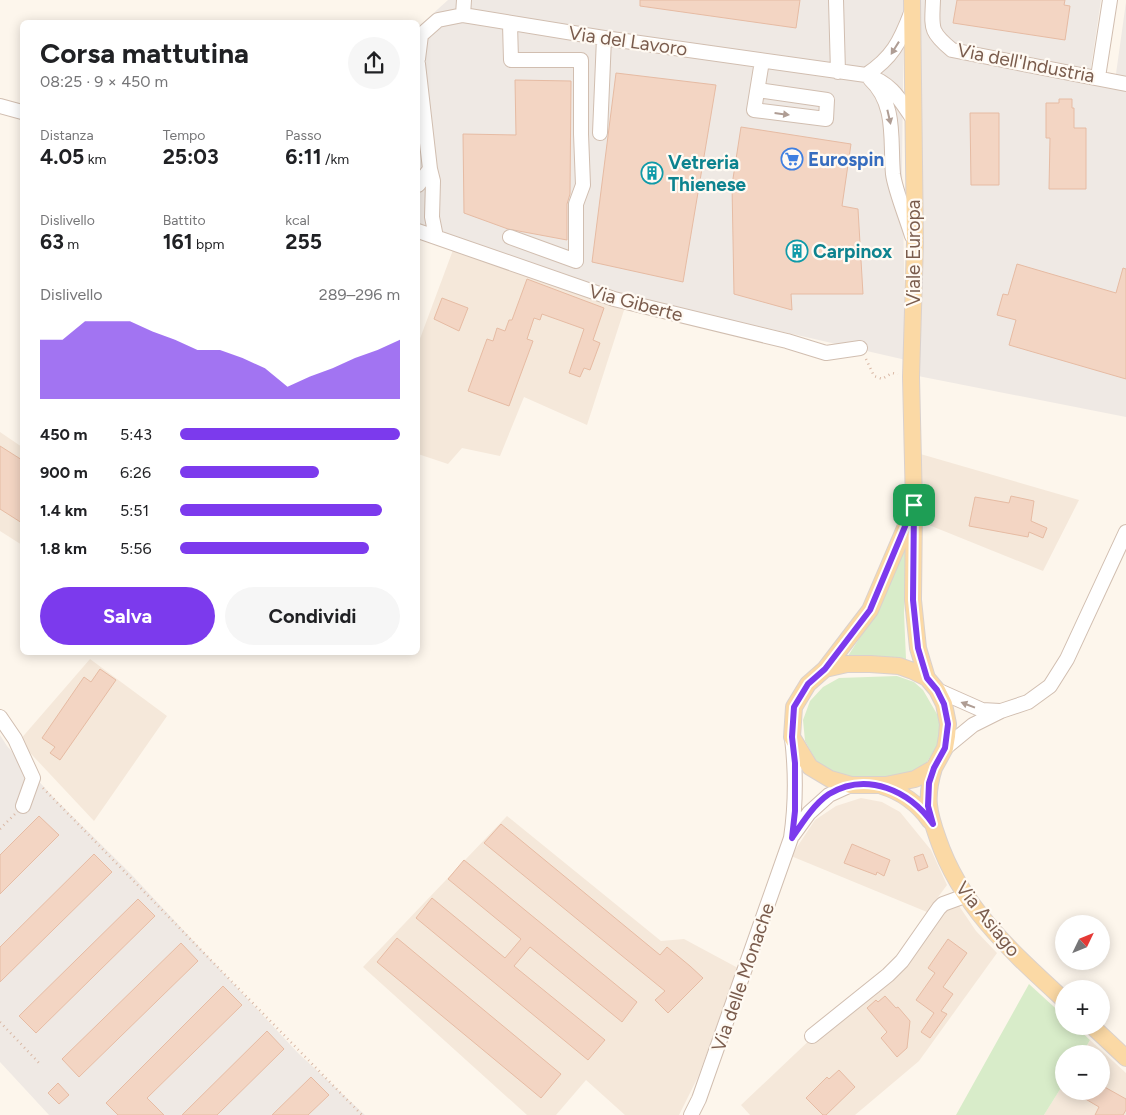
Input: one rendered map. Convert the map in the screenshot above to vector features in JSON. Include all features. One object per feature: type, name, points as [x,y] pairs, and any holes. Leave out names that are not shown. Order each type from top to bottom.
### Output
[{"type":"main road","name":"Viale Europa","points":[[912,5],[914,243],[912,377],[913,600],[918,648],[932,684]]},
{"type":"main road","points":[[825,669],[847,664],[889,665],[913,671],[932,684],[944,704],[948,724],[945,748],[934,768],[915,779],[905,782],[886,785],[851,785],[830,779],[810,767],[792,737],[794,707],[808,684],[825,669],[870,610],[914,505]]},
{"type":"main road","name":"Via Asiago","points":[[934,768],[929,783],[928,806],[945,861],[965,896],[1012,952],[1055,992]]},
{"type":"main road","points":[[876,785],[898,792],[908,798],[922,810],[933,824]]},
{"type":"main road","points":[[1102,1035],[1126,1058]]},
{"type":"street","points":[[463,15],[464,0]]},
{"type":"street","points":[[836,0],[838,72]]},
{"type":"street","name":"Via dell'Industria","points":[[933,0],[932,29],[937,38],[952,50],[1098,77],[1126,84]]},
{"type":"street","points":[[1098,77],[1110,0]]},
{"type":"street","points":[[912,5],[902,35],[889,58],[866,75],[875,83],[886,104],[892,130],[893,175],[914,243]]},
{"type":"street","name":"Via del Lavoro","points":[[420,43],[421,35],[438,20],[463,15],[604,38],[866,75],[878,79],[896,94],[913,119]]},
{"type":"street","points":[[510,24],[511,60],[581,60],[583,185],[576,204],[576,261],[510,237]]},
{"type":"street","points":[[600,133],[604,38]]},
{"type":"street","points":[[758,90],[827,100],[826,119],[754,110],[762,61]]},
{"type":"street","points":[[420,82],[433,181],[432,218],[436,237]]},
{"type":"street","points":[[0,106],[20,111]]},
{"type":"street","points":[[420,182],[430,169]]},
{"type":"street","points":[[420,223],[427,218],[433,205]]},
{"type":"street","name":"Via Giberte","points":[[420,232],[614,299],[787,341],[826,353],[860,348]]},
{"type":"street","points":[[945,748],[973,724],[1001,711],[1028,702],[1050,686],[1067,659],[1126,532]]},
{"type":"street","points":[[932,684],[982,710],[1001,711]]},
{"type":"street","points":[[0,717],[14,739],[33,778],[23,806]]},
{"type":"street","points":[[792,737],[795,763],[795,802],[792,838]]},
{"type":"street","points":[[792,838],[809,814],[829,795],[851,785]]},
{"type":"street","name":"Via delle Monache","points":[[691,1114],[700,1099],[792,838]]},
{"type":"street","points":[[812,1036],[888,975],[902,961],[939,908],[944,904],[965,896]]},
{"type":"path","points":[[860,348],[874,376],[882,379],[892,373],[912,377]]},
{"type":"path","points":[[33,778],[362,1115]]},
{"type":"path","points":[[0,829],[23,806]]},
{"type":"path","points":[[0,1022],[40,1064]]},
{"type":"shaded area","points":[[448,0],[904,0],[902,168],[906,360],[648,301],[581,282],[420,225],[420,25]]},
{"type":"shaded area","points":[[916,0],[1101,0],[1090,74],[1115,81],[1126,2],[1126,417],[918,376]]},
{"type":"shaded area","points":[[453,250],[625,307],[587,425],[524,397],[500,456],[462,448],[448,464],[420,455],[420,339]]},
{"type":"shaded area","points":[[0,432],[20,446],[20,544],[0,531]]},
{"type":"shaded area","points":[[917,453],[1079,500],[1043,571],[919,521]]},
{"type":"shaded area","points":[[90,659],[167,716],[94,821],[19,741]]},
{"type":"shaded area","points":[[0,735],[7,746],[53,797],[130,873],[298,1053],[365,1115],[49,1115],[0,1062]]},
{"type":"shaded area","points":[[861,798],[882,802],[900,812],[931,850],[947,885],[927,912],[791,856],[815,820],[836,806]]},
{"type":"shaded area","points":[[507,816],[661,941],[684,939],[738,968],[698,1077],[679,1115],[625,1115],[586,1080],[556,1115],[527,1115],[363,967]]},
{"type":"shaded area","points":[[953,897],[976,931],[997,953],[919,1061],[855,1115],[750,1115],[741,1105],[815,1035],[880,983]]},
{"type":"shaded area","points":[[1090,1040],[1095,1045],[1087,1045]]},
{"type":"shaded area","points":[[1110,1058],[1126,1073],[1126,1115],[1044,1115],[1055,1097],[1055,1100],[1110,1100]]},
{"type":"green space","points":[[908,524],[904,613],[906,659],[846,659],[877,611]]},
{"type":"green space","points":[[897,676],[914,682],[923,690],[941,721],[939,742],[927,762],[908,775],[881,781],[833,775],[817,762],[805,741],[803,720],[810,701],[823,687],[839,678]]},
{"type":"green space","points":[[1029,984],[1055,1008],[1055,1035],[1085,1035],[1090,1040],[1087,1045],[1055,1045],[1055,1097],[1044,1115],[956,1115]]},
{"type":"building","points":[[640,0],[800,0],[796,28],[640,6]]},
{"type":"building","points":[[957,0],[1065,0],[1064,5],[1070,6],[1065,40],[953,23]]},
{"type":"building","name":"Vetreria Thienese","points":[[616,73],[716,85],[683,282],[592,262]]},
{"type":"building","points":[[515,80],[571,81],[570,194],[567,204],[567,240],[508,229],[464,213],[463,134],[516,135]]},
{"type":"building","points":[[1059,99],[1072,99],[1074,128],[1086,128],[1086,189],[1049,189],[1050,138],[1046,138],[1046,103],[1059,103]]},
{"type":"building","points":[[970,113],[999,113],[999,185],[971,185]]},
{"type":"building","name":"Carpinox","points":[[741,127],[851,144],[842,206],[858,209],[863,294],[791,294],[792,310],[734,294],[732,185]]},
{"type":"building","points":[[1017,264],[1116,293],[1123,268],[1126,269],[1126,379],[1009,345],[1016,320],[997,315],[1003,294],[1008,295]]},
{"type":"building","points":[[527,279],[604,308],[593,340],[600,343],[590,370],[584,368],[580,377],[569,373],[584,329],[542,314],[540,320],[534,318],[527,339],[533,341],[509,406],[468,391],[487,339],[493,341],[497,328],[505,331],[509,320],[512,320]]},
{"type":"building","points":[[442,298],[468,308],[459,331],[434,319]]},
{"type":"building","points":[[0,446],[20,459],[20,522],[0,509]]},
{"type":"building","points":[[1011,496],[1034,501],[1031,521],[1047,528],[1043,538],[1029,532],[1028,537],[969,526],[975,497],[1009,503]]},
{"type":"building","points":[[100,669],[116,680],[60,760],[50,753],[55,747],[42,738],[84,677],[91,682]]},
{"type":"building","points":[[39,816],[59,835],[0,894],[0,855]]},
{"type":"building","points":[[501,824],[660,955],[667,947],[703,978],[668,1013],[655,1000],[665,991],[484,843]]},
{"type":"building","points":[[852,844],[890,860],[884,876],[877,872],[876,875],[844,863]]},
{"type":"building","points":[[94,854],[112,872],[0,982],[0,947]]},
{"type":"building","points":[[923,854],[928,867],[918,871],[914,857]]},
{"type":"building","points":[[464,860],[637,1002],[622,1022],[530,947],[514,966],[605,1040],[588,1060],[416,918],[432,898],[505,958],[521,939],[448,879]]},
{"type":"building","points":[[138,899],[155,916],[36,1033],[19,1016]]},
{"type":"building","points":[[397,938],[561,1074],[541,1098],[377,962]]},
{"type":"building","points":[[948,939],[967,953],[943,987],[953,994],[941,1011],[947,1014],[930,1038],[921,1032],[934,1013],[916,1000],[935,973],[928,968]]},
{"type":"building","points":[[181,943],[198,961],[79,1077],[62,1059]]},
{"type":"building","points":[[223,986],[242,1005],[147,1098],[164,1115],[118,1115],[106,1103]]},
{"type":"building","points":[[885,996],[910,1021],[907,1048],[897,1057],[881,1038],[887,1032],[867,1008],[876,1000],[878,1002]]},
{"type":"building","points":[[267,1031],[284,1049],[217,1115],[182,1115]]},
{"type":"building","points":[[839,1070],[855,1087],[826,1115],[823,1115],[806,1098],[827,1077],[829,1079]]},
{"type":"building","points":[[311,1077],[329,1095],[308,1115],[272,1115]]},
{"type":"building","points":[[58,1083],[69,1095],[59,1104],[48,1093]]},
{"type":"building","points":[[1110,1090],[1126,1099],[1126,1110],[1123,1115],[1095,1115],[1099,1107],[1087,1100],[1110,1100]]},
{"type":"place","name":"Eurospin","points":[[792,159]]},
{"type":"place","name":"Vetreria Thienese","points":[[652,173]]},
{"type":"place","name":"Carpinox","points":[[797,251]]},
{"type":"route","points":[[914,505],[913,600],[918,648],[927,678],[937,690],[944,704],[948,724],[945,748],[934,768],[929,783],[928,806],[933,824],[918,806],[898,792],[876,785],[851,785],[829,795],[809,814],[792,838],[795,811],[795,763],[792,737],[794,707],[808,684],[825,669],[870,610],[914,505]]}]
